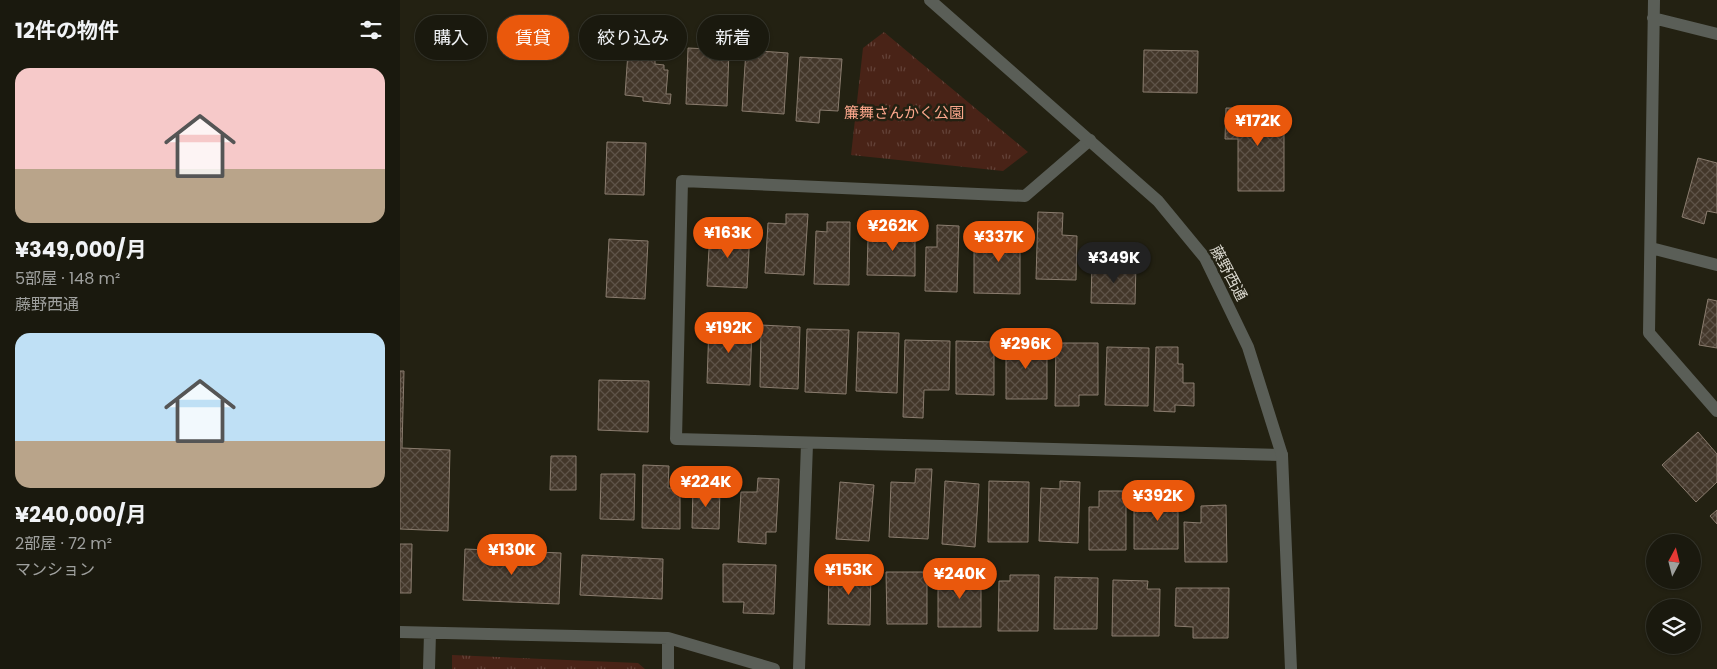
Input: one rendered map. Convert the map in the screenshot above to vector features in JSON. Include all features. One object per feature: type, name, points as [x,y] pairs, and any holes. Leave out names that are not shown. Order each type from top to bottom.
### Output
[{"type":"street","name":"藤野西通","points":[[930,0],[1158,201],[1205,258],[1248,347],[1282,455],[1291,669]]},
{"type":"street","points":[[1654,0],[1649,333],[1717,411]]},
{"type":"street","points":[[1653,18],[1717,34]]},
{"type":"street","points":[[1090,140],[1025,196],[682,181],[676,439],[807,444],[1282,455]]},
{"type":"street","points":[[1651,248],[1717,265]]},
{"type":"street","points":[[799,669],[807,444]]},
{"type":"street","points":[[400,632],[668,638],[774,669]]},
{"type":"street","points":[[429,669],[430,633]]},
{"type":"street","points":[[668,638],[668,669]]},
{"type":"green space","name":"簾舞さんかく公園","points":[[884,32],[1028,152],[1003,171],[851,155],[863,48]]},
{"type":"green space","points":[[452,655],[638,663],[645,669],[452,669]]},
{"type":"building","points":[[688,48],[697,48],[697,60],[729,60],[727,106],[686,104]]},
{"type":"building","points":[[1144,50],[1198,51],[1197,93],[1143,92]]},
{"type":"building","points":[[769,52],[788,53],[784,114],[742,111],[745,60],[769,60]]},
{"type":"building","points":[[800,57],[842,59],[838,111],[820,110],[819,123],[796,121]]},
{"type":"building","points":[[627,60],[655,60],[655,64],[664,65],[664,70],[668,70],[666,94],[671,94],[670,104],[643,101],[643,97],[625,95]]},
{"type":"building","points":[[1226,108],[1284,109],[1284,191],[1238,191],[1238,139],[1225,139]]},
{"type":"building","points":[[607,142],[646,143],[644,195],[605,194]]},
{"type":"building","points":[[1698,158],[1717,163],[1717,213],[1707,211],[1704,224],[1682,217]]},
{"type":"building","points":[[1038,212],[1063,213],[1062,235],[1077,236],[1076,280],[1036,279]]},
{"type":"building","points":[[786,214],[808,214],[804,275],[765,273],[768,223],[786,224]]},
{"type":"building","points":[[827,222],[850,222],[849,285],[814,284],[816,231],[827,232]]},
{"type":"building","points":[[881,225],[915,226],[915,276],[867,275],[868,238],[881,238]]},
{"type":"building","points":[[937,225],[959,226],[957,292],[925,291],[926,247],[937,247]]},
{"type":"building","points":[[995,227],[1020,227],[1020,294],[974,293],[974,243],[995,243]]},
{"type":"building","points":[[710,230],[750,232],[747,288],[707,286]]},
{"type":"building","points":[[609,239],[648,241],[645,299],[606,297]]},
{"type":"building","points":[[1092,263],[1136,264],[1135,304],[1091,303]]},
{"type":"building","points":[[1708,299],[1717,301],[1717,348],[1699,345]]},
{"type":"building","points":[[709,324],[752,326],[750,385],[707,383]]},
{"type":"building","points":[[761,325],[800,327],[798,389],[760,387]]},
{"type":"building","points":[[807,329],[849,330],[846,394],[805,392]]},
{"type":"building","points":[[858,332],[899,333],[897,393],[856,391]]},
{"type":"building","points":[[905,340],[950,341],[949,390],[924,390],[923,418],[903,417]]},
{"type":"building","points":[[956,341],[994,342],[994,395],[956,394]]},
{"type":"building","points":[[1006,341],[1047,341],[1047,399],[1006,399]]},
{"type":"building","points":[[1056,343],[1098,343],[1098,395],[1079,395],[1079,406],[1055,406]]},
{"type":"building","points":[[1107,347],[1149,348],[1148,406],[1105,405]]},
{"type":"building","points":[[1156,347],[1178,347],[1178,364],[1183,364],[1183,383],[1194,383],[1194,406],[1175,405],[1175,412],[1154,411]]},
{"type":"building","points":[[400,371],[404,371],[402,448],[450,450],[448,531],[400,529]]},
{"type":"building","points":[[599,380],[649,381],[648,432],[598,430]]},
{"type":"building","points":[[1698,432],[1717,454],[1717,482],[1696,502],[1662,465]]},
{"type":"building","points":[[551,456],[576,456],[576,490],[550,490]]},
{"type":"building","points":[[643,465],[669,466],[668,488],[680,489],[680,529],[642,528]]},
{"type":"building","points":[[916,469],[932,469],[928,539],[889,537],[891,482],[915,483]]},
{"type":"building","points":[[601,474],[635,474],[634,520],[600,519]]},
{"type":"building","points":[[758,478],[779,479],[776,532],[766,532],[766,544],[738,542],[741,492],[757,492]]},
{"type":"building","points":[[945,481],[979,484],[975,547],[942,544]]},
{"type":"building","points":[[989,481],[1029,482],[1028,542],[988,542]]},
{"type":"building","points":[[1060,481],[1080,482],[1078,543],[1039,541],[1041,488],[1060,489]]},
{"type":"building","points":[[840,482],[874,485],[869,541],[836,539]]},
{"type":"building","points":[[693,488],[720,489],[719,529],[692,528]]},
{"type":"building","points":[[1151,489],[1178,489],[1178,549],[1134,549],[1134,509],[1152,509]]},
{"type":"building","points":[[1099,491],[1126,491],[1126,550],[1089,550],[1089,507],[1099,507]]},
{"type":"building","points":[[1226,505],[1227,562],[1185,562],[1184,522],[1201,523],[1201,506]]},
{"type":"building","points":[[1717,510],[1717,524],[1710,516]]},
{"type":"building","points":[[400,544],[412,544],[411,593],[400,593]]},
{"type":"building","points":[[465,549],[561,553],[559,604],[463,600]]},
{"type":"building","points":[[582,555],[663,559],[662,599],[580,595]]},
{"type":"building","points":[[723,564],[776,565],[774,614],[743,613],[744,602],[723,602]]},
{"type":"building","points":[[829,567],[871,568],[870,625],[828,624]]},
{"type":"building","points":[[886,572],[927,572],[927,624],[887,624]]},
{"type":"building","points":[[938,573],[981,573],[981,627],[938,627]]},
{"type":"building","points":[[1010,575],[1039,575],[1038,631],[998,631],[999,581],[1010,581]]},
{"type":"building","points":[[1055,577],[1098,578],[1097,629],[1054,629]]},
{"type":"building","points":[[1113,580],[1148,581],[1147,589],[1160,589],[1159,636],[1112,636]]},
{"type":"building","points":[[1176,588],[1229,588],[1228,638],[1193,638],[1193,627],[1175,626]]}]
